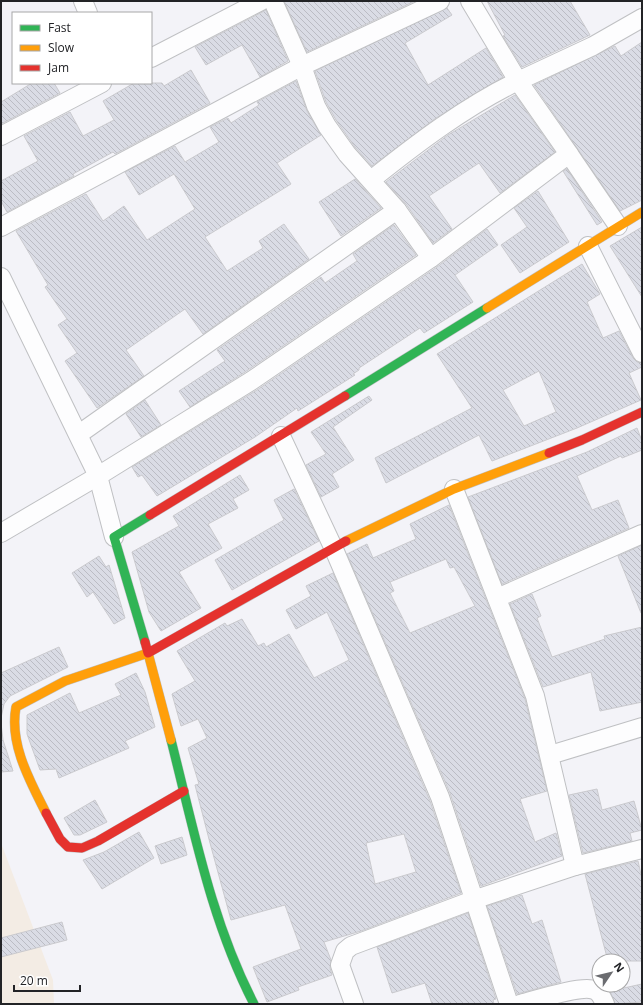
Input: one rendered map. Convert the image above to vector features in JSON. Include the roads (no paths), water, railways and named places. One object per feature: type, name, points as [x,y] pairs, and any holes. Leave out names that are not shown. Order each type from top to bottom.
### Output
[{"type":"street","points":[[83,1],[88,12]]},
{"type":"street","points":[[152,57],[261,1]]},
{"type":"street","points":[[273,1],[302,66],[316,106],[327,126],[347,154],[396,210],[431,258]]},
{"type":"street","points":[[1,227],[413,6],[440,1]]},
{"type":"street","points":[[470,1],[518,81],[618,226]]},
{"type":"street","points":[[371,180],[410,149],[498,91],[593,46],[642,18]]},
{"type":"street","points":[[1,136],[100,84]]},
{"type":"street","points":[[1,533],[98,476],[251,381],[431,258],[569,154]]},
{"type":"street","points":[[79,434],[396,210]]},
{"type":"street","points":[[114,537],[281,436],[642,212]]},
{"type":"street","points":[[588,246],[642,353]]},
{"type":"street","points":[[1,277],[22,322],[79,434],[98,476],[148,653],[211,903],[231,961],[254,1004]]},
{"type":"street","points":[[184,791],[98,841],[82,848],[68,847],[60,839],[21,758],[12,724],[13,714],[16,707],[65,681],[148,653],[333,547],[454,489],[582,440],[642,412]]},
{"type":"street","points":[[281,436],[333,547],[440,797],[476,899],[510,1004]]},
{"type":"street","points":[[454,489],[535,696],[576,866]]},
{"type":"street","points":[[497,598],[642,534]]},
{"type":"street","points":[[550,755],[642,727]]},
{"type":"street","points":[[354,1004],[340,965],[345,951],[351,946],[476,899],[576,866],[642,849]]},
{"type":"street","points":[[520,1004],[582,989],[593,989],[600,994],[605,1004]]}]
